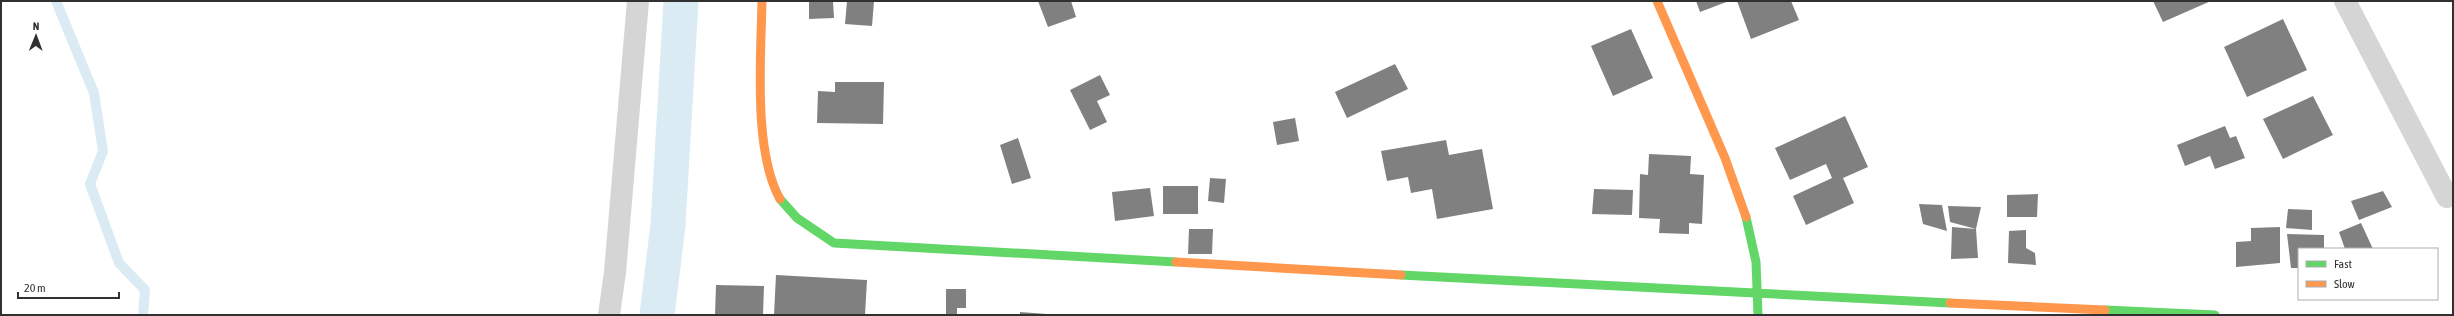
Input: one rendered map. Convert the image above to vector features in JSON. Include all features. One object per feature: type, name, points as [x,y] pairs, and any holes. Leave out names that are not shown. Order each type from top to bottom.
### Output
[{"type":"street","points":[[609,315],[615,272],[638,1]]},
{"type":"street","points":[[762,1],[763,110],[766,164],[778,197],[801,224],[834,243],[1760,296],[2215,315]]},
{"type":"street","points":[[1657,1],[1733,175],[1749,227],[1760,296],[1758,315]]},
{"type":"street","points":[[2345,1],[2451,201]]},
{"type":"building","points":[[809,1],[833,1],[834,18],[809,19]]},
{"type":"building","points":[[847,1],[874,1],[872,26],[845,24]]},
{"type":"building","points":[[1038,1],[1071,1],[1076,17],[1048,27]]},
{"type":"building","points":[[1696,1],[1729,1],[1700,12]]},
{"type":"building","points":[[1737,1],[1791,1],[1799,20],[1751,39]]},
{"type":"building","points":[[2153,1],[2211,1],[2163,22]]},
{"type":"building","points":[[2283,19],[2307,70],[2247,97],[2224,47]]},
{"type":"building","points":[[1631,29],[1653,78],[1613,96],[1591,46]]},
{"type":"building","points":[[1395,64],[1408,89],[1347,118],[1335,92]]},
{"type":"building","points":[[1100,75],[1110,95],[1097,101],[1107,122],[1090,130],[1070,90]]},
{"type":"building","points":[[835,82],[884,82],[883,124],[817,123],[818,91],[835,92]]},
{"type":"building","points":[[2313,96],[2333,135],[2283,159],[2263,119]]},
{"type":"building","points":[[1845,116],[1868,167],[1843,178],[1854,203],[1806,225],[1793,196],[1832,178],[1826,164],[1790,180],[1775,148]]},
{"type":"building","points":[[1295,118],[1299,141],[1277,145],[1273,122]]},
{"type":"building","points":[[2225,126],[2230,138],[2236,136],[2245,158],[2215,169],[2210,156],[2185,166],[2177,145]]},
{"type":"building","points":[[1018,138],[1031,178],[1012,184],[1000,145]]},
{"type":"building","points":[[1446,140],[1449,155],[1482,149],[1493,209],[1437,219],[1432,189],[1411,193],[1408,177],[1387,181],[1381,151]]},
{"type":"building","points":[[1649,154],[1691,156],[1690,174],[1704,175],[1702,224],[1689,223],[1689,234],[1659,233],[1660,219],[1639,218],[1640,174],[1648,175]]},
{"type":"building","points":[[1210,178],[1226,179],[1224,203],[1208,201]]},
{"type":"building","points":[[1163,186],[1198,186],[1198,214],[1163,214]]},
{"type":"building","points":[[1150,188],[1154,216],[1115,221],[1112,192]]},
{"type":"building","points":[[1594,189],[1633,190],[1632,215],[1592,214]]},
{"type":"building","points":[[2383,191],[2392,207],[2359,220],[2351,201]]},
{"type":"building","points":[[2038,194],[2037,217],[2007,217],[2007,195]]},
{"type":"building","points":[[1919,204],[1942,205],[1947,231],[1923,224]]},
{"type":"building","points":[[1948,206],[1981,207],[1976,229],[1950,222]]},
{"type":"building","points":[[2288,209],[2312,210],[2312,230],[2286,228]]},
{"type":"building","points":[[2361,223],[2373,248],[2345,248],[2339,232]]},
{"type":"building","points":[[1952,227],[1976,229],[1978,258],[1951,259]]},
{"type":"building","points":[[2280,227],[2280,263],[2236,267],[2236,242],[2251,241],[2251,228]]},
{"type":"building","points":[[1189,229],[1213,229],[1212,254],[1188,254]]},
{"type":"building","points":[[2026,230],[2026,248],[2035,253],[2036,265],[2008,263],[2009,231]]},
{"type":"building","points":[[2287,234],[2324,235],[2324,248],[2298,248],[2298,268],[2291,268]]},
{"type":"building","points":[[776,275],[867,280],[865,315],[774,315]]},
{"type":"building","points":[[716,285],[764,286],[763,315],[715,315]]},
{"type":"building","points":[[946,289],[966,289],[966,308],[957,308],[957,315],[946,315]]},
{"type":"building","points":[[1020,312],[1047,314],[1047,315],[1020,315]]},
{"type":"waterway","points":[[56,1],[94,93],[103,151],[90,184],[119,263],[145,290],[143,315]]},
{"type":"waterway","points":[[657,315],[668,225],[681,1]]},
{"type":"traffic: fast","points":[[780,199],[797,218],[834,243],[1176,262]]},
{"type":"traffic: fast","points":[[1746,217],[1756,262],[1758,315]]},
{"type":"traffic: fast","points":[[1401,275],[1950,303]]},
{"type":"traffic: fast","points":[[2105,310],[2215,315]]},
{"type":"traffic: slow","points":[[762,1],[760,75],[762,130],[771,179],[780,199]]},
{"type":"traffic: slow","points":[[1657,1],[1725,158],[1746,217]]},
{"type":"traffic: slow","points":[[1176,262],[1401,275]]},
{"type":"traffic: slow","points":[[1950,303],[2105,310]]}]
